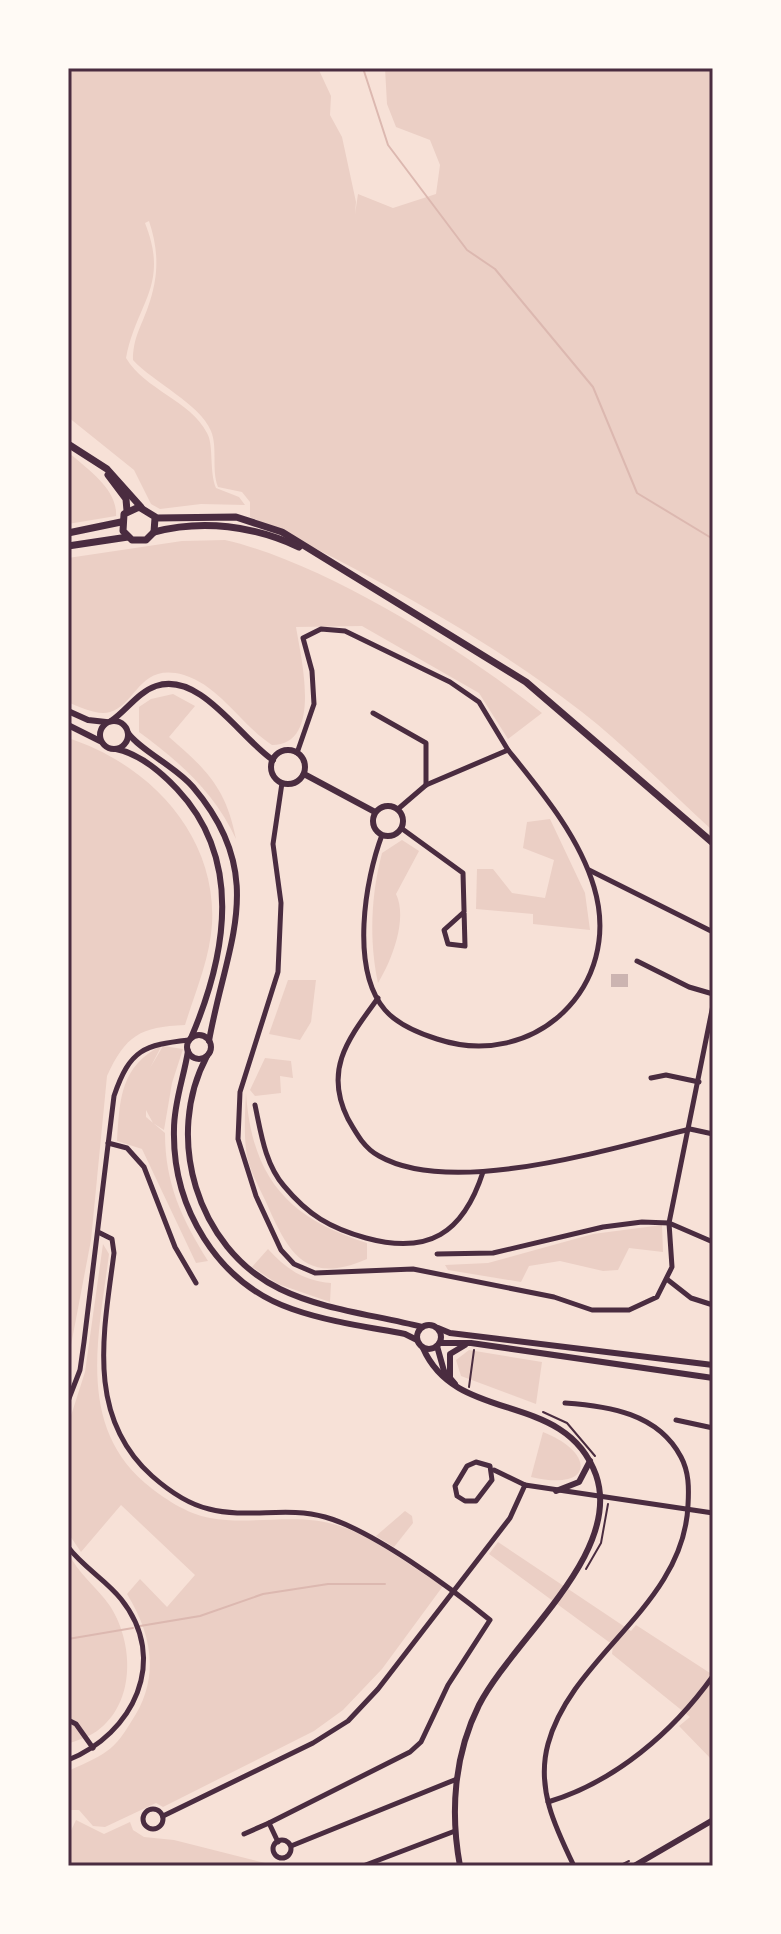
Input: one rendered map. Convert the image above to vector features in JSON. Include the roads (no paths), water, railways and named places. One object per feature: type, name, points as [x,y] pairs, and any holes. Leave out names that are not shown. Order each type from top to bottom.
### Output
[{"type":"main road","points":[[68,444],[93,458],[155,518],[224,516],[258,522],[344,570],[526,682],[713,843]]},
{"type":"main road","points":[[68,533],[121,522],[127,511],[126,499],[93,458]]},
{"type":"main road","points":[[127,511],[142,507]]},
{"type":"main road","points":[[154,532],[155,518]]},
{"type":"main road","points":[[121,522],[128,537]]},
{"type":"main road","points":[[68,546],[128,537],[143,541],[154,532],[222,526],[252,529],[283,540],[344,570]]},
{"type":"street","points":[[297,753],[314,704],[313,681],[303,638],[321,629],[345,631],[466,692],[488,714],[508,750],[543,793],[588,869],[599,908],[598,954],[591,978],[579,995],[543,1028],[521,1040],[470,1047],[420,1034],[393,1017],[378,998],[367,964],[364,933],[370,866],[382,835]]},
{"type":"street","points":[[103,744],[100,731],[156,686],[189,687],[206,698],[253,746],[273,760]]},
{"type":"street","points":[[116,749],[126,742],[131,705]]},
{"type":"street","points":[[68,711],[88,720],[119,722],[172,766],[200,796],[223,834],[233,864],[237,889],[235,937],[207,1056],[190,1106],[188,1148],[201,1202],[221,1240],[260,1277],[296,1296],[450,1333],[713,1365]]},
{"type":"street","points":[[373,713],[426,743],[426,785]]},
{"type":"street","points":[[68,725],[150,765],[182,795],[203,826],[219,868],[223,890],[222,935],[190,1039],[174,1117],[176,1165],[192,1218],[217,1258],[252,1289],[283,1306],[417,1340],[440,1376],[563,1429],[593,1460],[605,1497],[595,1541],[489,1687],[470,1725],[457,1779],[455,1831],[460,1866]]},
{"type":"street","points":[[398,809],[426,785],[508,750]]},
{"type":"street","points":[[282,783],[297,781],[304,774],[304,760],[297,753],[281,752],[273,760],[272,771],[282,783],[273,844],[281,903],[278,972],[240,1092],[238,1139],[256,1196],[281,1250],[294,1264],[315,1273],[413,1269],[495,1283],[592,1310],[629,1310],[657,1297],[672,1267],[669,1223],[710,1038],[713,1005]]},
{"type":"street","points":[[304,774],[375,812]]},
{"type":"street","points":[[384,806],[398,809],[403,818],[401,828],[395,834],[382,835],[373,825],[375,812],[384,806]]},
{"type":"street","points":[[401,828],[463,873],[465,946],[448,944],[444,930],[464,912]]},
{"type":"street","points":[[588,869],[713,932]]},
{"type":"street","points":[[637,961],[689,987],[713,994]]},
{"type":"street","points":[[378,998],[351,1035],[335,1074],[344,1110],[354,1130],[380,1157],[437,1170],[483,1172],[542,1165],[690,1129],[713,1134]]},
{"type":"street","points":[[68,1401],[80,1370],[114,1096],[125,1068],[144,1048],[201,1035],[209,1041]]},
{"type":"street","points":[[170,1042],[188,1050],[196,1058],[207,1056]]},
{"type":"street","points":[[651,1078],[666,1075],[699,1082]]},
{"type":"street","points":[[255,1105],[264,1148],[282,1185],[323,1224],[363,1237],[413,1246],[436,1236],[465,1211],[483,1172]]},
{"type":"street","points":[[108,1143],[127,1148],[144,1167],[175,1247],[196,1283]]},
{"type":"street","points":[[437,1254],[493,1253],[603,1227],[669,1223],[713,1242]]},
{"type":"street","points":[[98,1232],[112,1239],[114,1253],[102,1354],[108,1410],[120,1436],[149,1473],[178,1496],[210,1510],[298,1512],[332,1519],[454,1590],[490,1620],[448,1685],[421,1742],[398,1760],[244,1834]]},
{"type":"street","points":[[668,1280],[691,1298],[713,1305]]},
{"type":"street","points":[[417,1340],[422,1327]]},
{"type":"street","points":[[438,1328],[438,1345],[450,1380],[468,1390]]},
{"type":"street","points":[[450,1380],[450,1354],[458,1346],[472,1346]]},
{"type":"street","points":[[423,1348],[472,1346],[713,1378]]},
{"type":"street","points":[[565,1403],[622,1410],[640,1417],[666,1438],[685,1465],[688,1509],[685,1534],[670,1570],[579,1688],[554,1726],[544,1764],[548,1802],[574,1866]]},
{"type":"street","points":[[676,1420],[713,1428]]},
{"type":"street","points":[[556,1491],[579,1482],[593,1460]]},
{"type":"street","points":[[493,1469],[492,1480],[476,1501],[461,1500],[455,1491],[457,1481],[472,1463],[482,1462],[525,1485],[713,1513]]},
{"type":"street","points":[[492,1480],[508,1476]]},
{"type":"street","points":[[163,1816],[157,1809],[150,1809],[143,1815],[143,1822],[151,1829],[158,1828],[163,1816],[313,1743],[348,1721],[378,1689],[510,1518],[525,1485]]},
{"type":"street","points":[[68,1547],[121,1600],[131,1615],[143,1653],[139,1689],[131,1710],[119,1728],[93,1748],[68,1760]]},
{"type":"street","points":[[548,1802],[602,1778],[653,1742],[690,1707],[713,1676]]},
{"type":"street","points":[[68,1720],[76,1724],[93,1748]]},
{"type":"street","points":[[291,1846],[457,1779]]},
{"type":"street","points":[[634,1866],[713,1820]]},
{"type":"street","points":[[269,1823],[278,1842]]},
{"type":"street","points":[[363,1866],[455,1831]]},
{"type":"street","points":[[278,1842],[274,1849],[280,1858],[288,1856],[291,1846]]},
{"type":"street","points":[[278,1842],[287,1842],[291,1846]]},
{"type":"waterway","points":[[363,68],[388,145],[467,250],[495,269],[593,387],[637,493],[713,539]]},
{"type":"waterway","points":[[140,1626],[200,1616],[263,1594],[328,1584],[385,1584]]},
{"type":"waterway","points":[[68,1639],[133,1628]]}]
